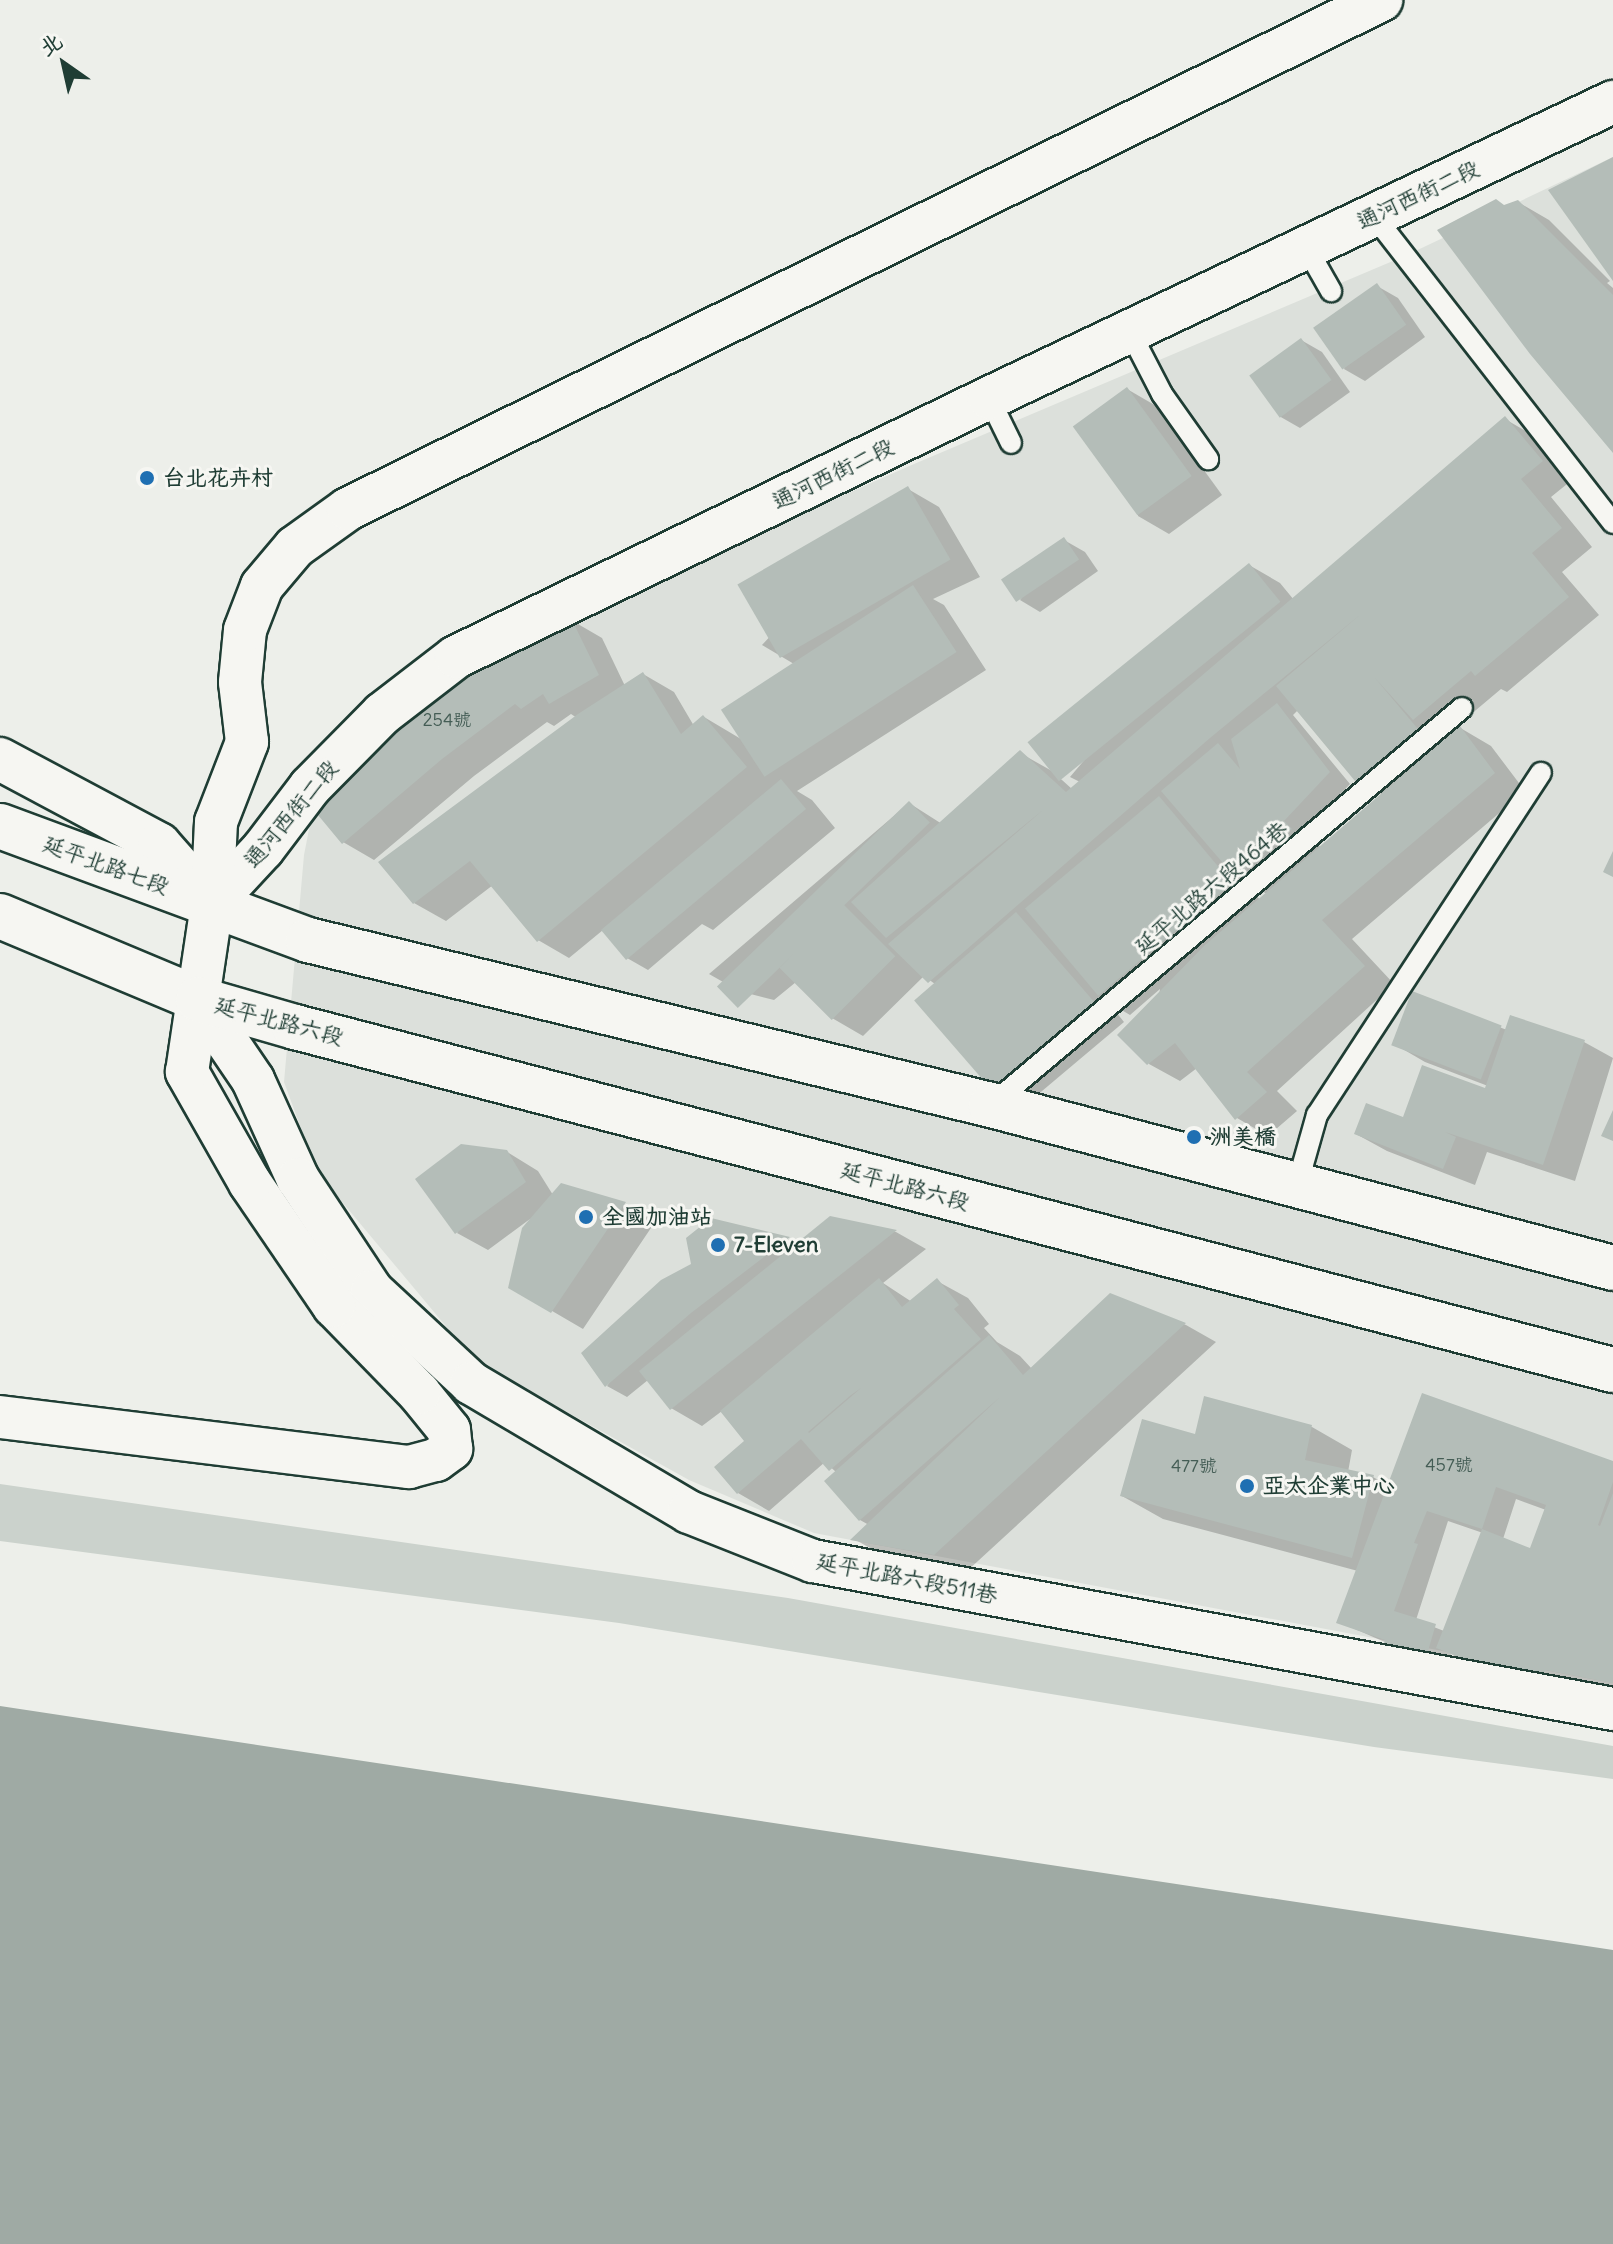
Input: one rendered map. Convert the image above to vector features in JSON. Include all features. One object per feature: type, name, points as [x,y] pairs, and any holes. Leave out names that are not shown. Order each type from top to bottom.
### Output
[{"type":"main road","name":"延平北路七段","points":[[0,826],[212,904]]},
{"type":"main road","points":[[212,904],[308,940],[1298,1182],[1613,1268]]},
{"type":"main road","points":[[0,916],[198,999]]},
{"type":"main road","name":"延平北路六段","points":[[198,999],[1613,1370]]},
{"type":"street","points":[[0,1417],[409,1467],[436,1460],[451,1449],[449,1430],[419,1393],[334,1306],[250,1183],[187,1072],[212,904],[216,822],[247,742],[240,682],[245,630],[262,586],[295,547],[348,509],[1381,0]]},
{"type":"street","name":"通河西街二段","points":[[212,904],[263,849],[321,776],[382,714],[456,657],[989,398],[1613,102]]},
{"type":"street","points":[[0,759],[159,844],[212,904]]},
{"type":"street","name":"延平北路六段511巷","points":[[198,999],[253,1080],[298,1179],[372,1291],[471,1383],[689,1512],[813,1561],[1613,1709]]},
{"type":"lane","points":[[1374,216],[1613,523]]},
{"type":"lane","points":[[1306,247],[1331,291]]},
{"type":"lane","points":[[1130,332],[1162,394],[1208,459]]},
{"type":"lane","points":[[989,398],[1011,443]]},
{"type":"lane","name":"延平北路六段464巷","points":[[991,1105],[1462,708]]},
{"type":"lane","points":[[1298,1182],[1317,1115],[1541,773]]},
{"type":"shaded area","points":[[1613,157],[1613,1683],[814,1533],[689,1480],[475,1361],[317,1172],[284,1082],[304,855],[313,809],[415,706],[527,635],[914,464],[1407,255]]},
{"type":"shaded area","points":[[0,1484],[788,1598],[1613,1746],[1613,1779],[1374,1747],[619,1623],[0,1541]]},
{"type":"shaded area","points":[[0,1706],[1613,1950],[1613,2244],[0,2244]]},
{"type":"building","points":[[1613,157],[1613,281],[1548,190]]},
{"type":"building","points":[[1496,199],[1504,205],[1518,200],[1613,295],[1613,453],[1530,354],[1437,230]]},
{"type":"building","points":[[1377,283],[1406,325],[1342,370],[1313,328]]},
{"type":"building","points":[[1301,338],[1332,380],[1280,418],[1249,376]]},
{"type":"building","points":[[1127,387],[1192,476],[1137,515],[1073,426]]},
{"type":"building","points":[[1505,416],[1543,461],[1521,479],[1562,528],[1532,553],[1569,597],[1475,676],[1471,671],[1413,720],[1375,678],[1418,729],[1355,781],[1276,686],[1361,614],[1210,738],[928,983],[888,944],[1043,810],[886,938],[851,902],[1020,750],[1066,792]]},
{"type":"building","points":[[908,486],[950,560],[780,658],[737,584]]},
{"type":"building","points":[[1064,537],[1079,559],[1016,602],[1001,579]]},
{"type":"building","points":[[1249,563],[1280,602],[1059,781],[1028,742]]},
{"type":"building","points":[[913,585],[957,652],[765,777],[721,710]]},
{"type":"building","points":[[571,618],[599,675],[549,704],[543,694],[521,709],[515,704],[442,759],[342,844],[313,809],[415,706]]},
{"type":"building","points":[[643,672],[681,734],[703,715],[747,767],[537,942],[470,861],[413,904],[378,862],[578,714]]},
{"type":"building","points":[[1277,703],[1330,772],[1284,821],[1292,829],[1235,877],[1161,791],[1218,743],[1240,769],[1231,739]]},
{"type":"building","points":[[1460,726],[1495,773],[1322,920],[1365,966],[1247,1072],[1267,1092],[1235,1120],[1175,1043],[1147,1065],[1117,1035],[1205,945]]},
{"type":"building","points":[[781,779],[806,809],[626,960],[601,930]]},
{"type":"building","points":[[1159,796],[1232,883],[1098,996],[1025,908]]},
{"type":"building","points":[[909,801],[930,823],[738,1008],[717,986]]},
{"type":"building","points":[[1613,851],[1613,877],[1603,872]]},
{"type":"building","points":[[843,904],[895,956],[832,1020],[779,968]]},
{"type":"building","points":[[1016,912],[1095,1003],[993,1091],[914,1001]]},
{"type":"building","points":[[1412,991],[1502,1025],[1481,1080],[1391,1045]]},
{"type":"building","points":[[1510,1015],[1585,1040],[1543,1165],[1445,1132],[1456,1137],[1443,1169],[1354,1134],[1366,1103],[1403,1117],[1422,1065],[1485,1088]]},
{"type":"building","points":[[1613,1110],[1613,1141],[1601,1136]]},
{"type":"building","points":[[461,1144],[507,1150],[526,1182],[455,1234],[415,1179]]},
{"type":"building","points":[[561,1183],[626,1202],[551,1313],[508,1288],[522,1228]]},
{"type":"building","points":[[830,1216],[897,1230],[670,1410],[639,1371]]},
{"type":"building","points":[[711,1218],[790,1237],[691,1313],[605,1387],[581,1353],[661,1280],[691,1264],[686,1238]]},
{"type":"building","points":[[879,1278],[902,1307],[937,1278],[959,1305],[954,1309],[981,1339],[829,1471],[801,1439],[737,1494],[714,1467],[744,1441],[720,1411]],"holes":[[[861,1388],[809,1433],[808,1432]]]},
{"type":"building","points":[[1110,1293],[1186,1323],[934,1555],[850,1540],[1000,1397],[859,1521],[824,1481],[989,1335],[1023,1375]]},
{"type":"building","points":[[1422,1393],[1613,1461],[1613,1482],[1598,1525],[1613,1493],[1613,1683],[1545,1670],[1539,1687],[1436,1648],[1482,1529],[1427,1511],[1394,1611],[1436,1624],[1422,1671],[1380,1658],[1385,1640],[1336,1623]],"holes":[[[1496,1487],[1546,1505],[1530,1548],[1482,1529]]]},
{"type":"building","name":"亞太企業中心","points":[[1204,1396],[1312,1425],[1305,1460],[1374,1475],[1352,1558],[1120,1496],[1142,1419],[1195,1434]]},
{"type":"place","name":"台北花卉村","points":[[147,478]]},
{"type":"place","name":"洲美橋","points":[[1194,1137]]},
{"type":"place","name":"全國加油站","points":[[586,1217]]},
{"type":"place","name":"7-Eleven","points":[[718,1245]]},
{"type":"place","name":"亞太企業中心","points":[[1247,1486]]}]
